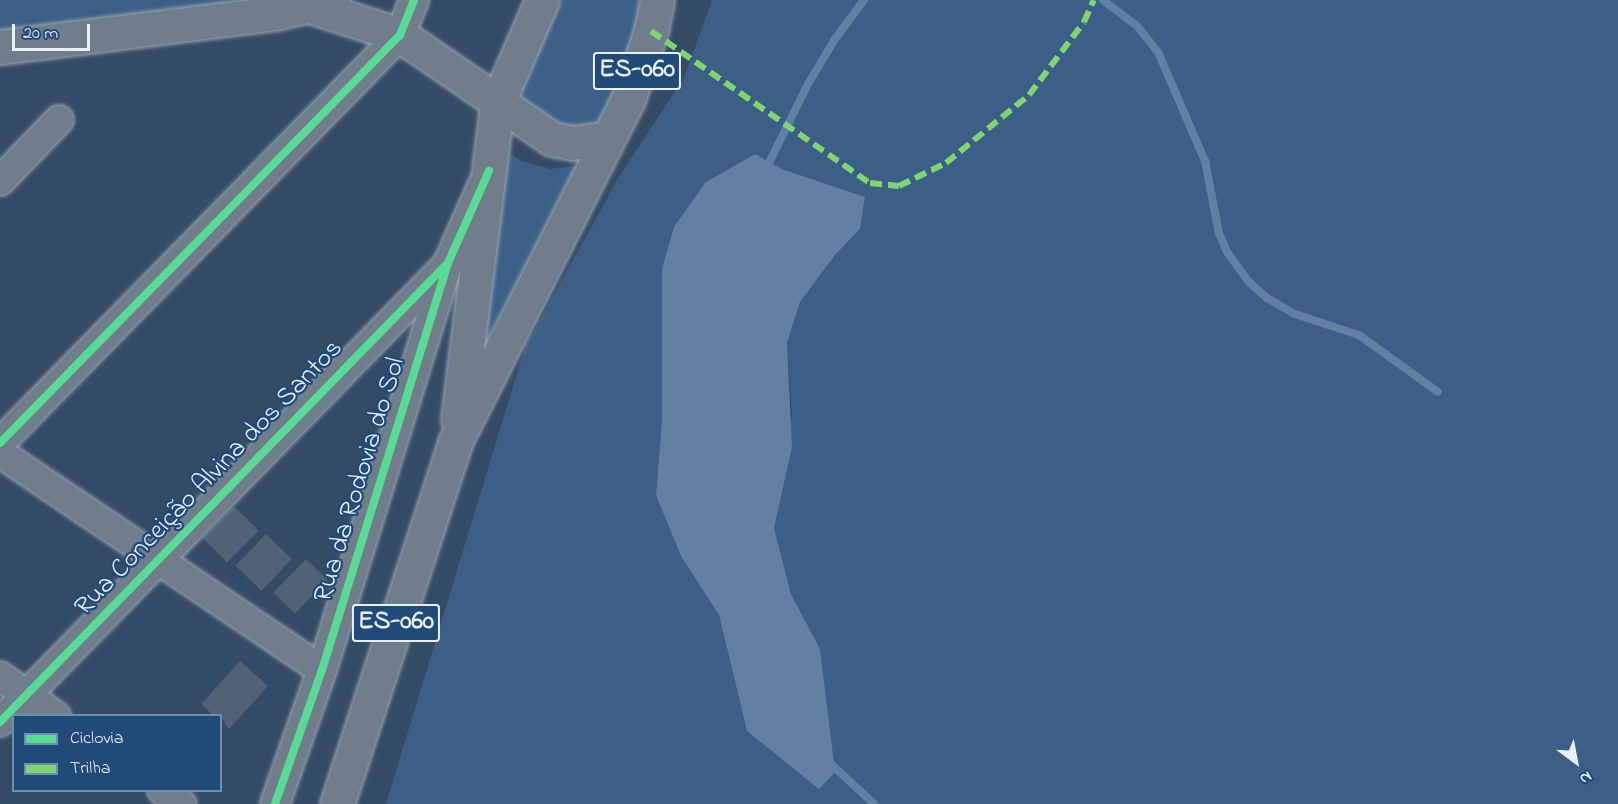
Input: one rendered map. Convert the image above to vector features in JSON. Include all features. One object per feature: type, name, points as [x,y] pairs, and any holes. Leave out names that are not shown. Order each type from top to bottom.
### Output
[{"type":"main road","name":"ES-060","points":[[455,442],[497,104],[542,0]]},
{"type":"main road","name":"ES-060","points":[[337,804],[455,442],[628,100],[651,32],[657,0]]},
{"type":"main road","points":[[0,47],[275,14],[321,3],[400,35],[497,104],[552,139],[572,143],[608,138]]},
{"type":"street","points":[[0,443],[400,35],[414,0]]},
{"type":"street","points":[[0,181],[59,120]]},
{"type":"street","name":"Rua da Rodovia do Sol","points":[[275,804],[322,670],[448,263],[489,171]]},
{"type":"street","name":"Rua Conceição Alvina dos Santos","points":[[0,722],[28,696],[155,561],[448,263]]},
{"type":"street","points":[[0,453],[155,561],[322,670]]},
{"type":"street","points":[[0,676],[53,714]]},
{"type":"street","points":[[165,792],[181,804]]},
{"type":"shaded area","points":[[0,0],[306,0],[0,35]]},
{"type":"shaded area","points":[[560,0],[639,0],[641,12],[604,122],[563,131],[522,98],[524,70]]},
{"type":"shaded area","points":[[712,0],[1618,0],[1618,804],[386,804],[525,347],[620,175],[684,78]],"holes":[[[755,154],[782,169],[865,197],[860,229],[835,255],[800,302],[787,343],[792,414],[774,528],[791,594],[820,649],[825,697],[747,731],[719,615],[656,495],[662,420],[706,182]]]},
{"type":"shaded area","points":[[492,140],[521,161],[550,169],[583,165],[480,352]]},
{"type":"shaded area","points":[[755,154],[782,169],[865,197],[860,229],[835,255],[800,302],[787,343],[792,447],[774,528],[791,594],[820,649],[835,772],[819,789],[747,731],[719,615],[681,556],[656,495],[662,420],[662,269],[674,227],[706,182]]},
{"type":"building","points":[[234,506],[259,531],[227,563],[202,538]]},
{"type":"building","points":[[266,534],[292,559],[261,591],[235,566]]},
{"type":"building","points":[[306,559],[328,580],[295,614],[273,593]]},
{"type":"building","points":[[240,661],[268,686],[229,729],[222,719],[222,714],[212,714],[201,704]]},
{"type":"waterway","points":[[766,169],[808,84],[835,39],[864,0]]},
{"type":"waterway","points":[[1103,0],[1137,26],[1158,52],[1205,161],[1219,233],[1227,252],[1249,282],[1267,298],[1295,314],[1359,335],[1438,392]]},
{"type":"waterway","points":[[829,762],[874,804]]},
{"type":"marked path","points":[[651,31],[870,183],[899,186],[946,163],[1029,95],[1084,22],[1094,0]]},
{"type":"cycle path","points":[[0,443],[400,35],[414,0]]},
{"type":"cycle path","points":[[275,804],[322,670],[448,263],[489,171]]},
{"type":"cycle path","points":[[0,722],[446,265]]}]
